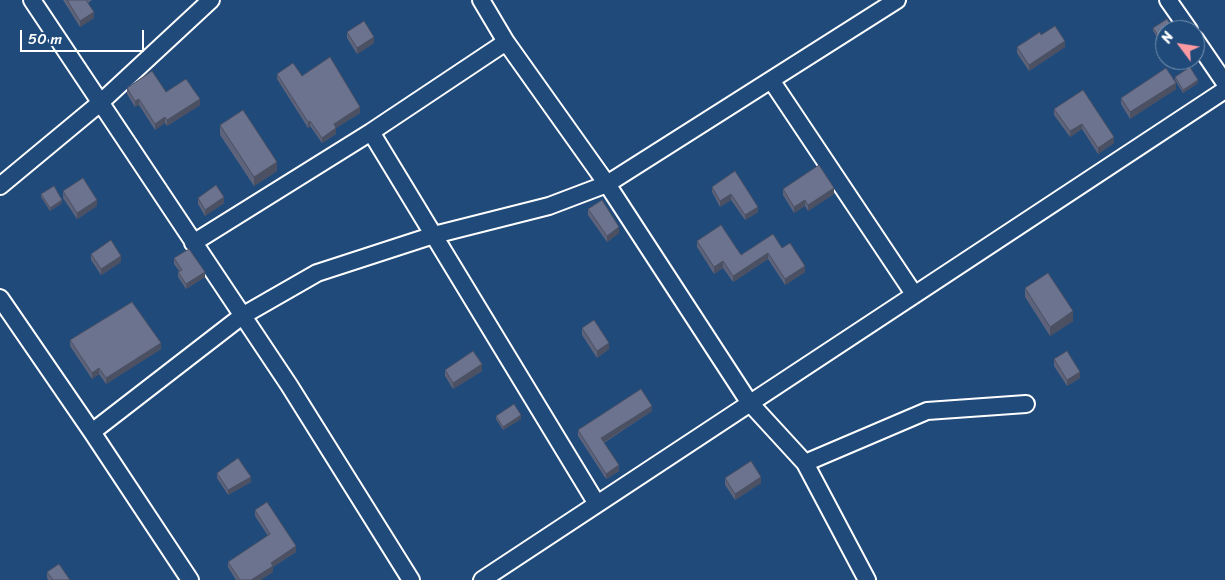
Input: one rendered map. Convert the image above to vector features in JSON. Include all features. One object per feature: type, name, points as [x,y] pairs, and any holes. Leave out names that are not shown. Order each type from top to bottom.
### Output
[{"type":"street","points":[[32,0],[289,385],[411,580]]},
{"type":"street","points":[[0,186],[100,103],[211,0]]},
{"type":"street","points":[[481,0],[506,42],[607,184],[749,402],[805,463],[866,580]]},
{"type":"street","points":[[92,432],[242,316],[317,273],[434,235],[549,206],[607,184],[897,0]]},
{"type":"street","points":[[1168,0],[1181,20]]},
{"type":"street","points":[[193,243],[371,132],[506,42]]},
{"type":"street","points":[[1205,54],[1225,83]]},
{"type":"street","points":[[772,80],[914,294]]},
{"type":"street","points":[[482,580],[749,402],[1225,90]]},
{"type":"street","points":[[371,132],[597,504]]},
{"type":"street","points":[[0,298],[190,580]]},
{"type":"street","points":[[805,463],[927,411],[1026,404]]},
{"type":"building","points":[[67,0],[86,0],[94,12],[80,21]]},
{"type":"building","points":[[364,21],[374,37],[357,48],[347,32]]},
{"type":"building","points":[[1055,26],[1065,41],[1029,65],[1017,47],[1040,32],[1041,35]]},
{"type":"building","points":[[330,57],[360,107],[334,124],[336,128],[322,138],[310,121],[308,122],[277,74],[293,63],[302,76]]},
{"type":"building","points":[[1163,70],[1167,70],[1176,83],[1130,112],[1121,98]]},
{"type":"building","points":[[1186,70],[1192,70],[1198,80],[1183,90],[1175,77]]},
{"type":"building","points":[[152,71],[166,92],[186,79],[200,99],[167,120],[165,117],[155,124],[139,99],[135,101],[127,88]]},
{"type":"building","points":[[1083,90],[1114,137],[1098,148],[1082,124],[1070,131],[1054,109]]},
{"type":"building","points":[[243,110],[277,162],[254,177],[220,125]]},
{"type":"building","points":[[819,165],[834,188],[808,205],[805,200],[794,207],[783,189]]},
{"type":"building","points":[[735,171],[758,207],[745,215],[731,194],[720,201],[712,187]]},
{"type":"building","points":[[83,178],[97,200],[77,213],[63,191]]},
{"type":"building","points":[[216,185],[224,197],[205,210],[198,198]]},
{"type":"building","points":[[54,186],[62,200],[50,208],[41,194]]},
{"type":"building","points":[[602,200],[619,227],[607,236],[588,209]]},
{"type":"building","points":[[721,225],[741,255],[773,234],[782,248],[790,243],[805,266],[785,279],[768,253],[733,276],[723,261],[714,267],[697,241]]},
{"type":"building","points":[[111,240],[121,256],[101,269],[91,254]]},
{"type":"building","points":[[189,249],[205,272],[186,284],[178,272],[182,270],[174,258]]},
{"type":"building","points":[[1048,273],[1073,311],[1050,327],[1025,288]]},
{"type":"building","points":[[132,302],[161,343],[106,378],[99,368],[92,373],[70,340]]},
{"type":"building","points":[[594,320],[609,343],[597,351],[582,328]]},
{"type":"building","points":[[473,351],[482,364],[453,383],[445,370]]},
{"type":"building","points":[[1067,351],[1080,372],[1067,380],[1054,359]]},
{"type":"building","points":[[641,389],[652,406],[601,438],[619,465],[606,474],[578,430]]},
{"type":"building","points":[[514,404],[521,415],[503,427],[496,416]]},
{"type":"building","points":[[238,458],[251,477],[228,490],[217,473]]},
{"type":"building","points":[[751,461],[761,477],[735,494],[725,478]]},
{"type":"building","points":[[267,502],[296,546],[271,563],[273,566],[251,580],[240,580],[228,562],[270,534],[255,510]]},
{"type":"building","points":[[59,564],[70,580],[53,580],[47,572]]}]
